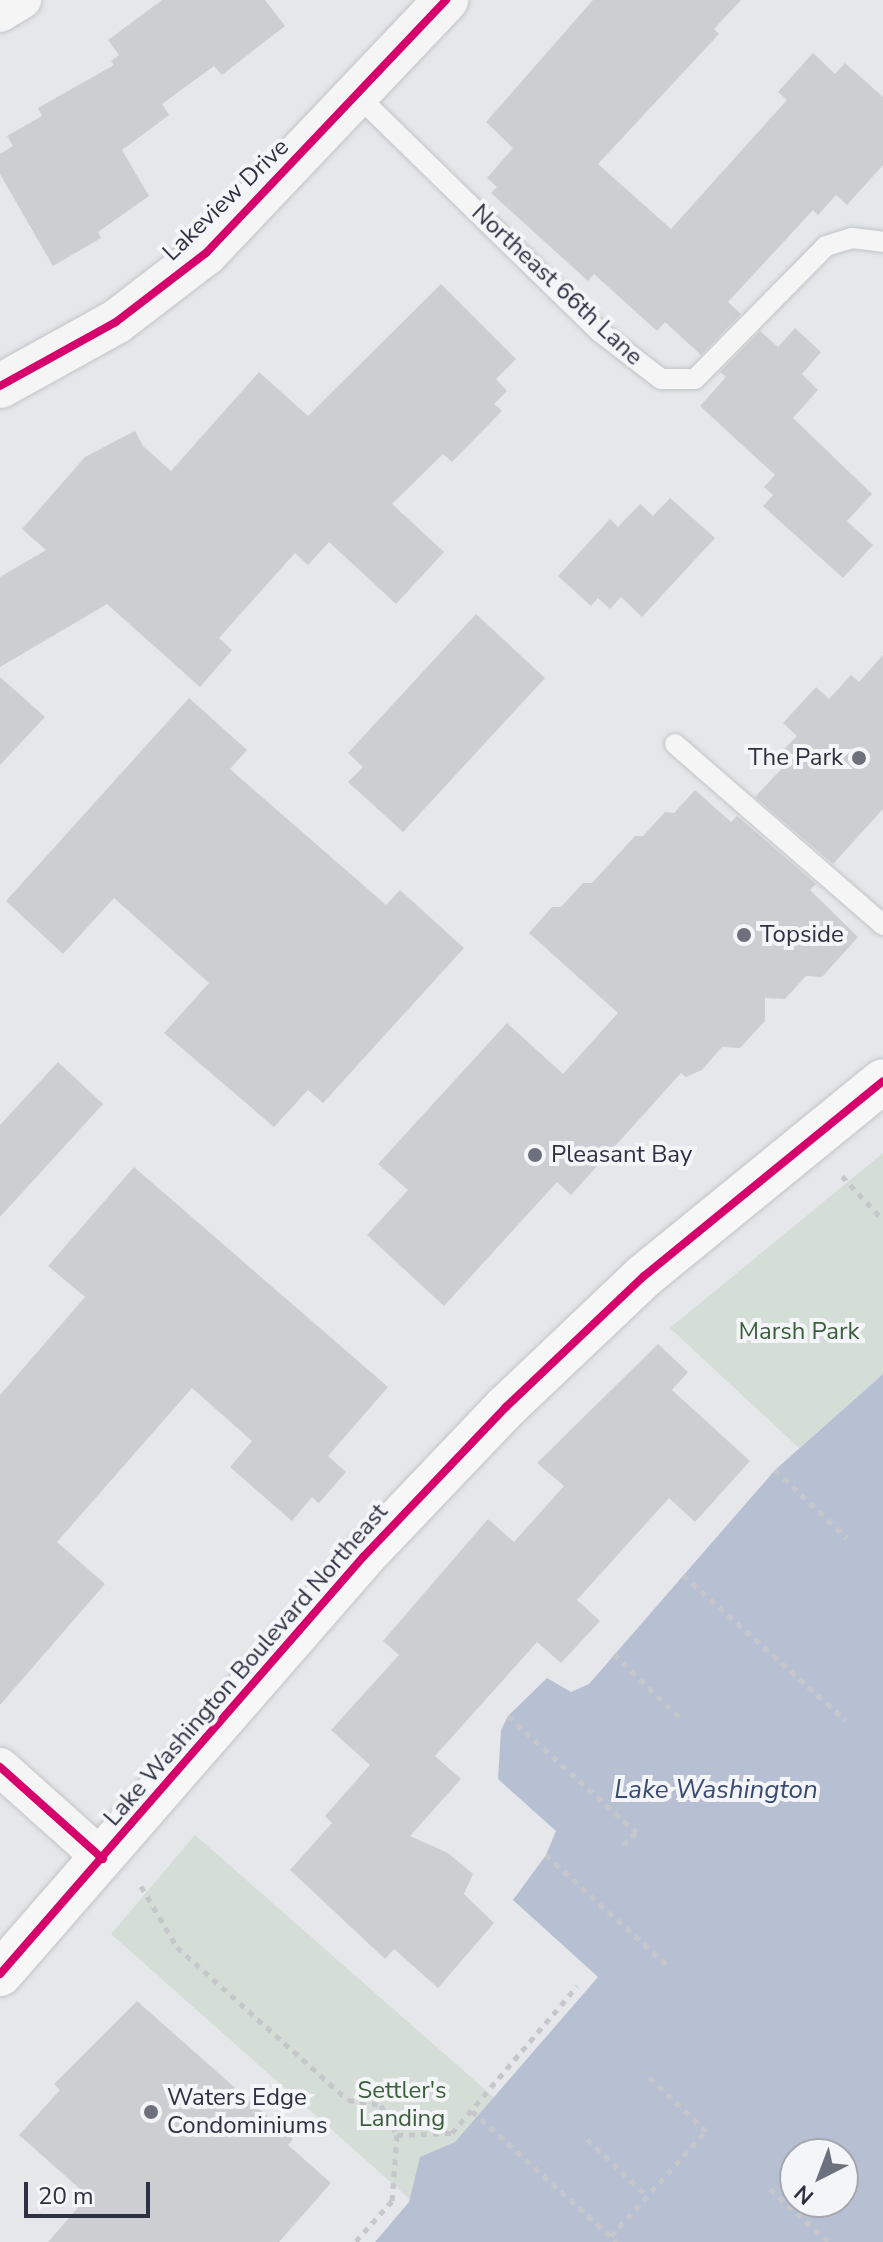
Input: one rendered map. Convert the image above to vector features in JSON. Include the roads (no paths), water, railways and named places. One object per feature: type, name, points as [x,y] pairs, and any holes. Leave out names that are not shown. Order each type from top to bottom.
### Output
[{"type":"main road","name":"Lake Washington Boulevard Northeast","points":[[0,1974],[364,1556],[506,1407],[644,1276],[883,1081]]},
{"type":"street","points":[[0,13],[22,0]]},
{"type":"street","name":"Lakeview Drive","points":[[0,386],[116,322],[206,253],[446,0]]},
{"type":"street","points":[[0,1767],[103,1859]]},
{"type":"lane","name":"Northeast 66th Lane","points":[[358,96],[600,332],[661,379],[695,379],[826,246],[852,238],[883,242]]},
{"type":"lane","points":[[675,744],[883,925]]},
{"type":"water","name":"Lake Washington","points":[[883,1374],[883,2242],[375,2242],[409,2202],[420,2157],[455,2142],[598,1977],[513,1900],[546,1855],[556,1831],[498,1779],[501,1730],[508,1716],[547,1678],[571,1692],[589,1684],[775,1470]]},
{"type":"place","name":"The Park","points":[[859,758]]},
{"type":"place","name":"Topside","points":[[744,935]]},
{"type":"place","name":"Pleasant Bay","points":[[535,1155]]},
{"type":"place","name":"Waters Edge Condominiums","points":[[151,2112]]},
{"type":"park label","name":"Marsh Park","points":[[799,1332]]},
{"type":"park label","name":"Settler's Landing","points":[[402,2105]]}]
